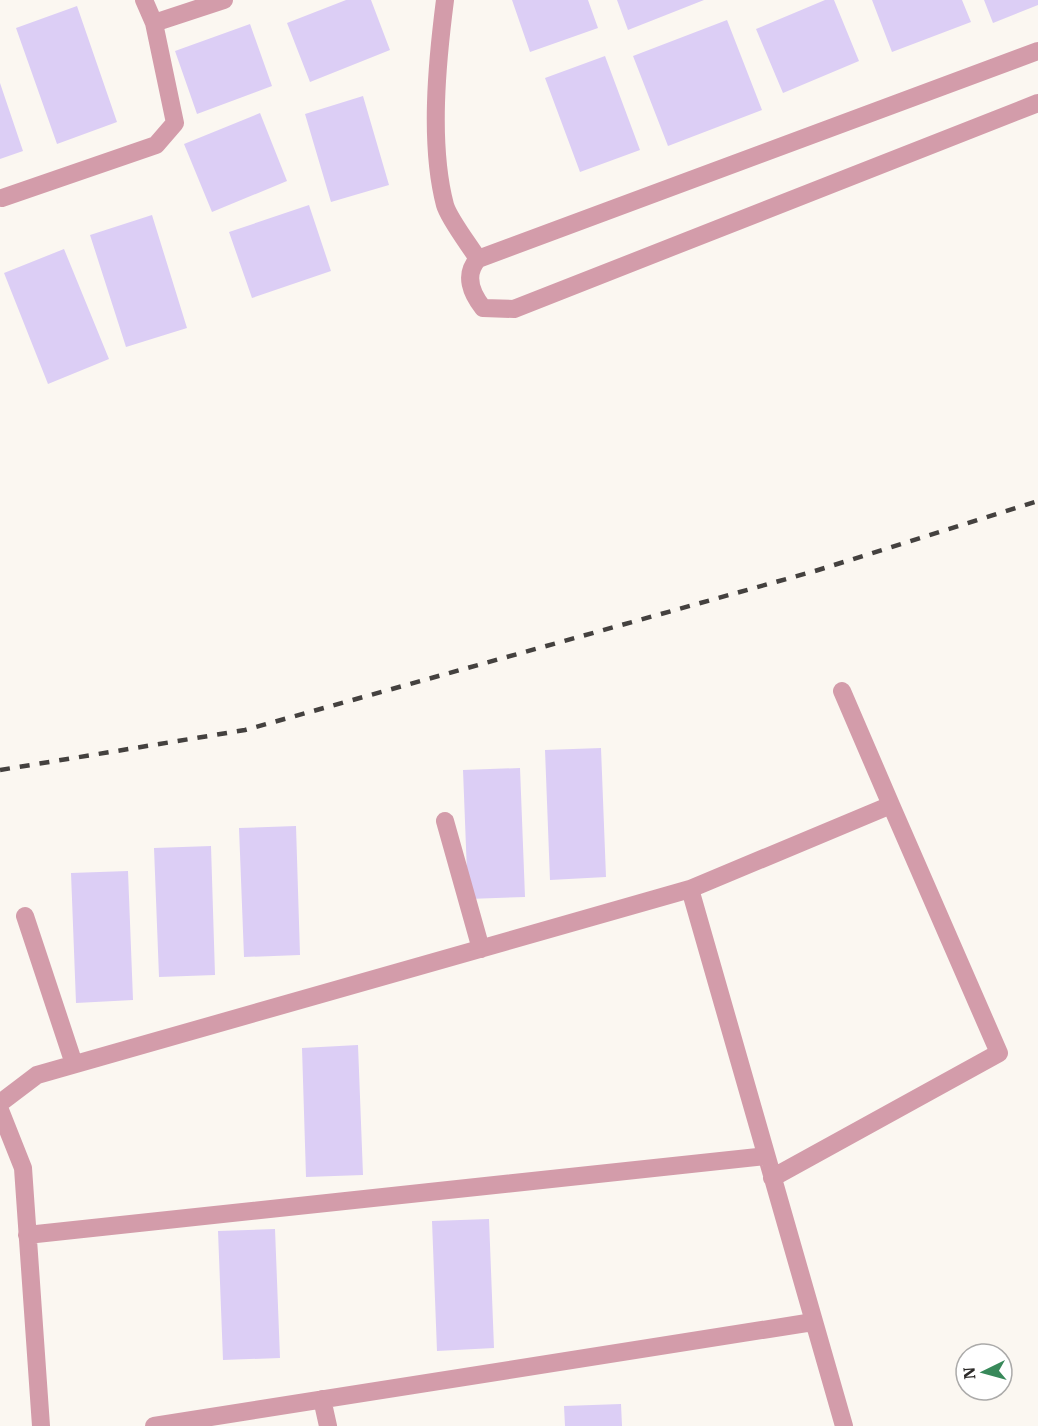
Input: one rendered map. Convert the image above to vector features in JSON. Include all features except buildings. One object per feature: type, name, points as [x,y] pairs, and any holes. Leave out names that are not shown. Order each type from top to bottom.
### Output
[{"type":"street","points":[[2,198],[156,145],[175,123],[154,23],[144,0]]},
{"type":"street","points":[[154,23],[224,0]]},
{"type":"street","points":[[445,0],[440,37],[435,145],[445,207],[478,260]]},
{"type":"street","points":[[1038,51],[478,260],[471,270],[470,283],[474,297],[483,308],[514,309],[1038,103]]},
{"type":"street","points":[[772,1178],[999,1053],[842,691]]},
{"type":"street","points":[[0,1103],[37,1075],[690,889],[891,805]]},
{"type":"street","points":[[445,821],[481,949]]},
{"type":"street","points":[[690,889],[844,1426]]},
{"type":"street","points":[[25,916],[74,1064]]},
{"type":"street","points":[[0,1110],[22,1168],[41,1426]]},
{"type":"street","points":[[27,1235],[766,1156]]},
{"type":"street","points":[[154,1426],[813,1322]]},
{"type":"street","points":[[322,1399],[328,1426]]},
{"type":"railway","points":[[0,770],[245,730],[815,571],[1038,501]]}]
